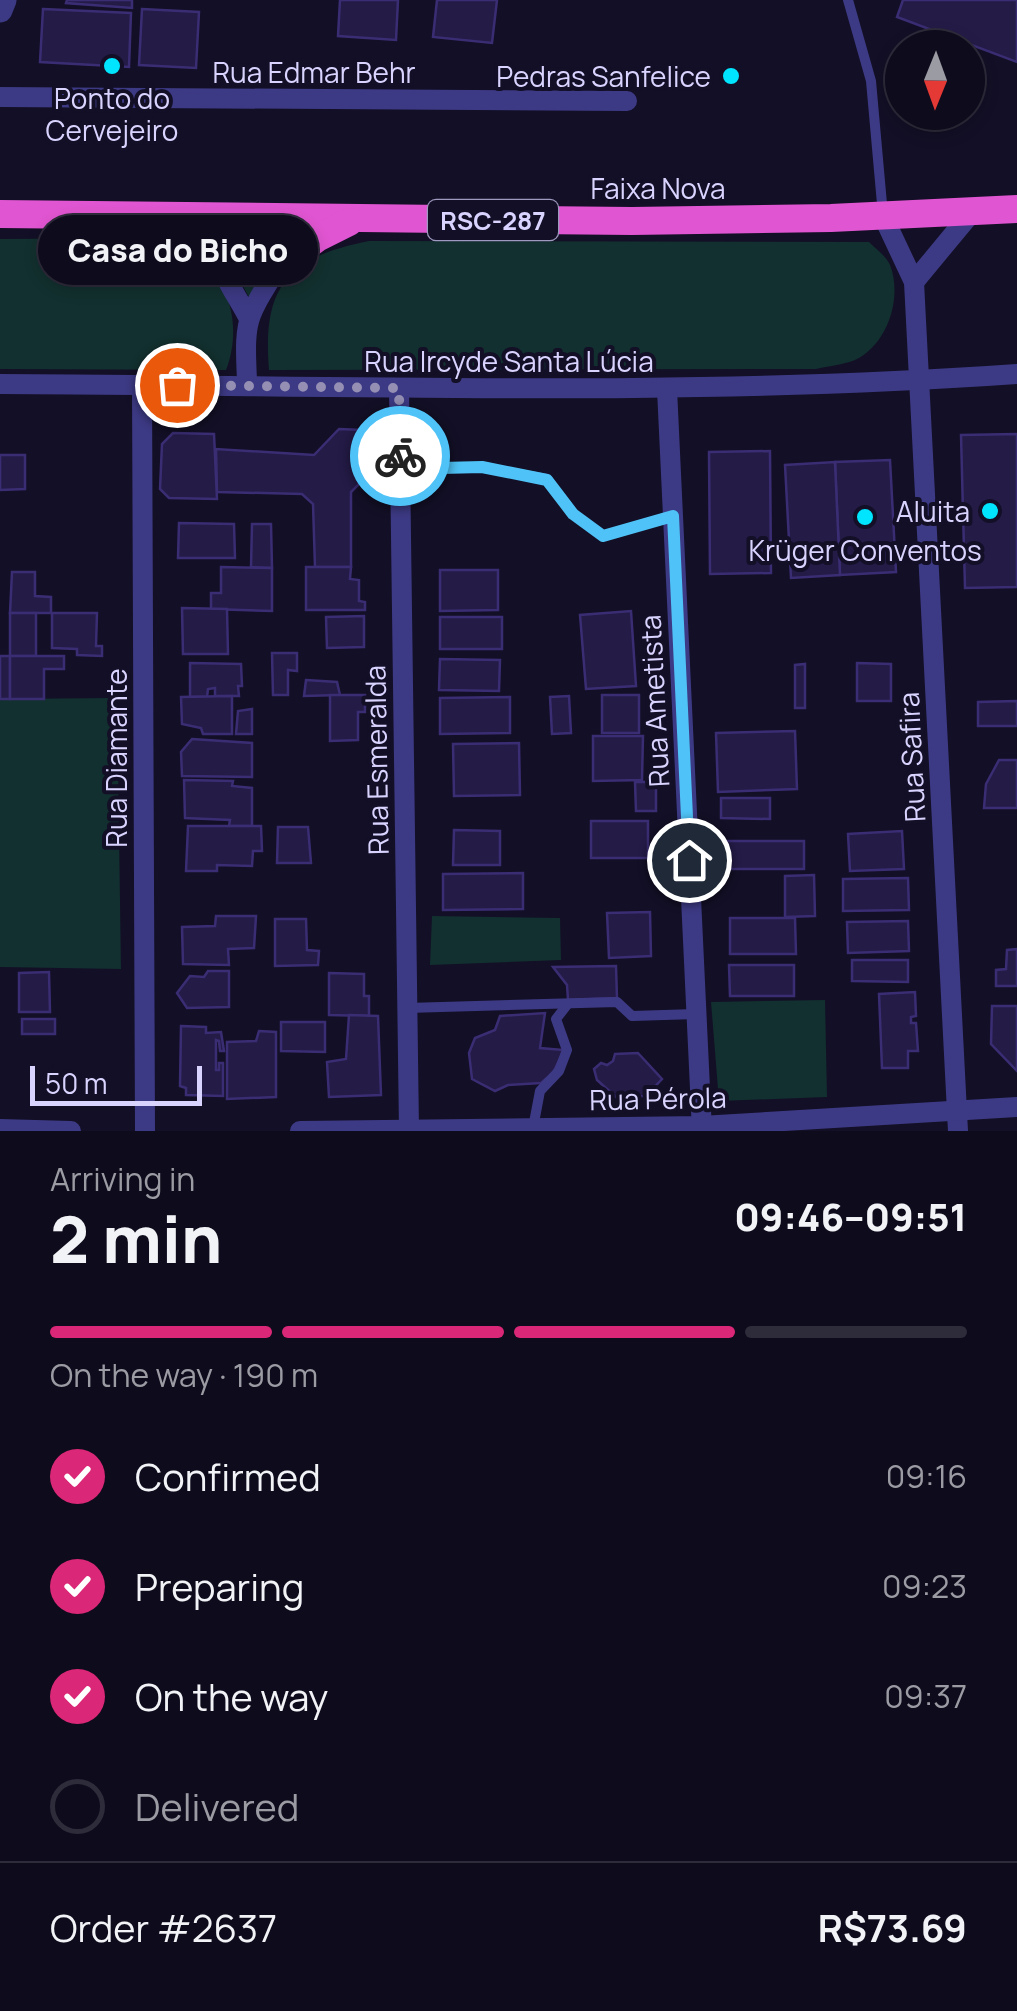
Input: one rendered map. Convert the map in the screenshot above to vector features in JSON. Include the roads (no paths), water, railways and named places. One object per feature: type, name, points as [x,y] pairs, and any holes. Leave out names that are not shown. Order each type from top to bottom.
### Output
[{"type":"highway","name":"Faixa Nova","points":[[6,210],[110,216],[632,221],[1017,209]]},
{"type":"highway","points":[[110,216],[193,248],[217,265]]},
{"type":"highway","points":[[280,267],[317,238],[354,219]]},
{"type":"street","points":[[0,10],[4,0]]},
{"type":"street","name":"Rua Edmar Behr","points":[[0,96],[627,101]]},
{"type":"street","points":[[883,216],[914,282],[972,212]]},
{"type":"street","points":[[247,386],[249,318],[280,267],[276,242],[268,230],[248,217],[229,228],[221,242],[217,265],[249,318]]},
{"type":"street","name":"Rua Safira","points":[[914,282],[958,1120]]},
{"type":"street","name":"Rua Ircyde Santa Lúcia","points":[[0,384],[667,389],[1017,374]]},
{"type":"street","name":"Rua Diamante","points":[[142,384],[144,1131]]},
{"type":"street","name":"Rua Esmeralda","points":[[399,388],[408,1130]]},
{"type":"street","name":"Rua Ametista","points":[[667,389],[702,1128]]},
{"type":"street","name":"Rua Pérola","points":[[300,1131],[702,1128],[958,1120],[1017,1107]]},
{"type":"street","points":[[0,1129],[71,1131]]},
{"type":"lane","points":[[848,0],[871,81],[883,216]]},
{"type":"lane","points":[[400,469],[482,467],[547,480],[573,514],[603,536],[673,516]]},
{"type":"lane","points":[[407,1008],[617,1002],[632,1016],[696,1014]]},
{"type":"lane","points":[[534,1128],[540,1091],[559,1071],[567,1050],[556,1019],[567,1005]]},
{"type":"place","name":"Ponto do Cervejeiro","points":[[112,66]]},
{"type":"place","name":"Pedras Sanfelice","points":[[731,76]]},
{"type":"place","name":"Casa do Bicho","points":[[177,385]]},
{"type":"place","name":"Aluita","points":[[990,511]]},
{"type":"place","name":"Krüger Conventos","points":[[865,517]]}]
